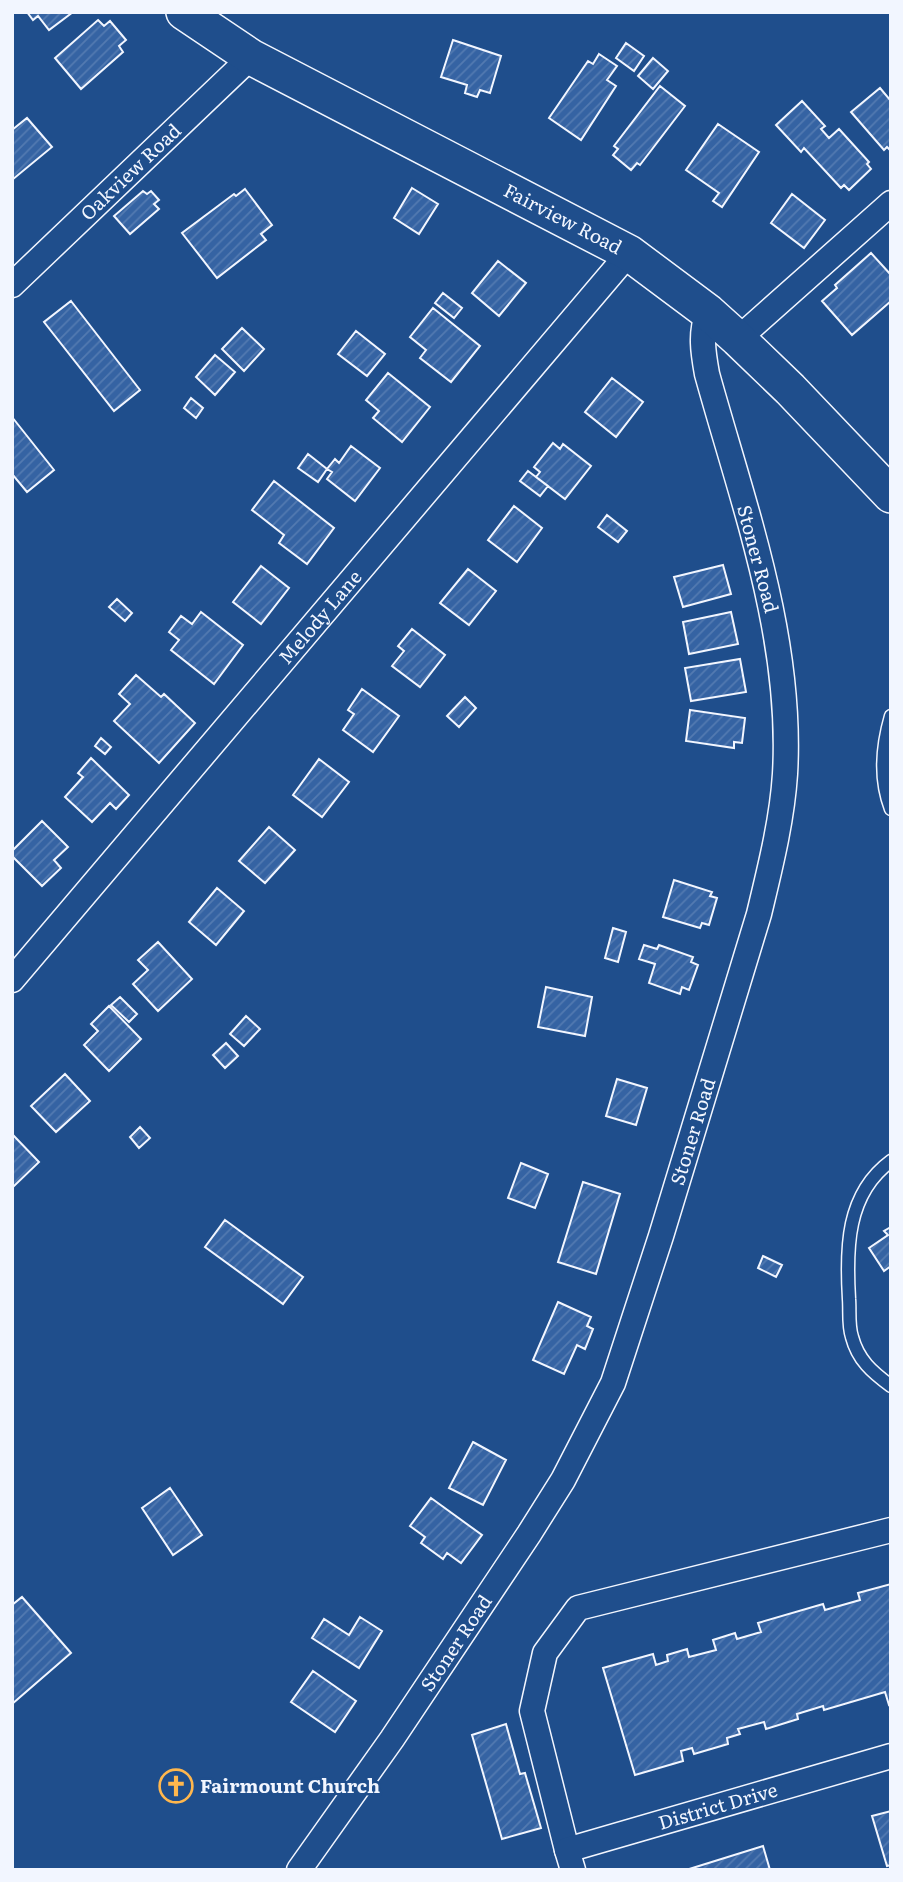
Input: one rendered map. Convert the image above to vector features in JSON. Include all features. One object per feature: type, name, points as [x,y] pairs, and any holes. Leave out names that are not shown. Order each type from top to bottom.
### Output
[{"type":"main road","name":"Fairview Road","points":[[184,12],[251,57],[629,253],[709,312],[790,389],[891,495]]},
{"type":"street","name":"Oakview Road","points":[[12,285],[251,57]]},
{"type":"street","points":[[737,338],[891,203]]},
{"type":"street","name":"Melody Lane","points":[[12,980],[629,253]]},
{"type":"street","name":"Stoner Road","points":[[299,1870],[392,1739],[529,1534],[563,1480],[613,1383],[661,1236],[759,914],[772,862],[785,774],[782,675],[762,572],[707,374],[702,327],[709,312]]},
{"type":"street","points":[[570,1860],[532,1711],[545,1653],[578,1608],[891,1530]]},
{"type":"street","name":"District Drive","points":[[570,1860],[891,1756]]},
{"type":"lane","points":[[891,716],[883,745],[885,793],[891,809]]},
{"type":"lane","points":[[891,1161],[881,1169],[861,1195],[851,1223],[848,1269],[851,1336],[868,1369],[891,1386]]},
{"type":"building","points":[[27,12],[73,12],[49,30],[38,16],[33,20]]},
{"type":"building","points":[[98,20],[104,26],[110,21],[126,40],[119,46],[123,52],[81,89],[55,58]]},
{"type":"building","points":[[453,40],[501,56],[490,93],[480,90],[477,97],[465,93],[467,85],[441,77]]},
{"type":"building","points":[[626,43],[644,56],[634,71],[616,58]]},
{"type":"building","points":[[599,54],[617,66],[607,80],[616,86],[581,140],[549,118],[588,61],[593,64]]},
{"type":"building","points":[[653,58],[668,71],[653,89],[638,76]]},
{"type":"building","points":[[660,86],[685,106],[640,165],[637,163],[631,170],[613,155],[618,149],[614,146]]},
{"type":"building","points":[[880,88],[891,101],[891,151],[887,147],[884,150],[851,112]]},
{"type":"building","points":[[802,101],[825,126],[821,129],[829,138],[839,129],[869,162],[867,164],[871,169],[849,190],[844,185],[841,188],[804,148],[801,152],[776,125]]},
{"type":"building","points":[[27,118],[52,147],[12,180],[12,130]]},
{"type":"building","points":[[718,124],[759,152],[722,207],[713,201],[719,193],[686,170]]},
{"type":"building","points":[[412,188],[438,204],[419,234],[394,218]]},
{"type":"building","points":[[245,189],[272,225],[261,234],[266,240],[217,278],[182,233],[234,194],[236,196]]},
{"type":"building","points":[[143,191],[147,194],[151,191],[159,200],[154,204],[159,209],[130,234],[114,216]]},
{"type":"building","points":[[792,194],[825,220],[804,248],[771,223]]},
{"type":"building","points":[[871,253],[891,275],[891,301],[852,335],[822,301],[837,288],[835,285]]},
{"type":"building","points":[[498,261],[526,283],[499,316],[472,293]]},
{"type":"building","points":[[443,293],[462,308],[454,318],[435,303]]},
{"type":"building","points":[[71,301],[140,390],[114,411],[44,322]]},
{"type":"building","points":[[433,308],[480,346],[451,382],[420,358],[426,350],[410,337]]},
{"type":"building","points":[[242,328],[264,349],[244,371],[222,349]]},
{"type":"building","points":[[356,331],[385,354],[367,376],[338,354]]},
{"type":"building","points":[[215,355],[235,372],[215,395],[196,377]]},
{"type":"building","points":[[388,373],[430,407],[402,442],[373,418],[379,411],[366,400]]},
{"type":"building","points":[[612,378],[643,402],[616,437],[585,412]]},
{"type":"building","points":[[191,398],[203,408],[196,418],[184,408]]},
{"type":"building","points":[[12,417],[54,470],[27,492],[12,474]]},
{"type":"building","points":[[553,443],[560,449],[563,444],[591,466],[565,499],[536,477],[540,472],[534,467]]},
{"type":"building","points":[[351,446],[380,468],[355,501],[327,479],[332,472],[327,469],[335,459],[339,463]]},
{"type":"building","points":[[308,454],[327,469],[318,482],[298,468]]},
{"type":"building","points":[[528,471],[548,486],[540,496],[520,481]]},
{"type":"building","points":[[274,481],[334,528],[307,564],[279,543],[284,535],[252,510]]},
{"type":"building","points":[[514,506],[542,528],[517,562],[488,540]]},
{"type":"building","points":[[607,515],[627,531],[618,542],[598,527]]},
{"type":"building","points":[[723,565],[731,594],[683,607],[674,577]]},
{"type":"building","points":[[261,566],[289,588],[261,624],[233,602]]},
{"type":"building","points":[[468,569],[496,591],[469,625],[440,603]]},
{"type":"building","points":[[117,599],[132,613],[125,621],[109,607]]},
{"type":"building","points":[[201,612],[243,645],[214,684],[171,650],[179,640],[169,632],[181,616],[192,624]]},
{"type":"building","points":[[731,612],[738,644],[689,654],[683,622]]},
{"type":"building","points":[[412,629],[445,655],[420,687],[392,666],[404,651],[398,646]]},
{"type":"building","points":[[740,659],[746,692],[691,701],[685,668]]},
{"type":"building","points":[[136,675],[161,697],[164,694],[195,723],[159,763],[114,721],[130,704],[119,694]]},
{"type":"building","points":[[362,689],[399,716],[373,752],[343,730],[354,714],[348,710]]},
{"type":"building","points":[[465,697],[476,708],[459,727],[447,716]]},
{"type":"building","points":[[690,710],[745,718],[742,743],[734,742],[734,748],[686,741]]},
{"type":"building","points":[[101,738],[111,747],[105,754],[95,746]]},
{"type":"building","points":[[91,758],[129,795],[116,809],[110,803],[92,822],[65,797],[83,777],[78,773]]},
{"type":"building","points":[[319,759],[349,782],[322,817],[293,795]]},
{"type":"building","points":[[42,821],[68,847],[54,860],[61,868],[42,886],[12,856],[12,851]]},
{"type":"building","points":[[269,827],[295,850],[265,883],[239,861]]},
{"type":"building","points":[[674,880],[712,892],[710,896],[717,898],[709,925],[702,923],[700,928],[663,917]]},
{"type":"building","points":[[217,888],[244,911],[216,945],[189,922]]},
{"type":"building","points":[[613,928],[626,932],[618,962],[605,958]]},
{"type":"building","points":[[158,942],[192,979],[158,1011],[133,984],[148,970],[138,960]]},
{"type":"building","points":[[644,945],[657,949],[659,945],[693,957],[691,962],[698,965],[689,990],[682,987],[680,994],[649,983],[655,964],[639,959]]},
{"type":"building","points":[[546,987],[592,997],[585,1036],[538,1027]]},
{"type":"building","points":[[120,997],[137,1014],[129,1022],[111,1005]]},
{"type":"building","points":[[109,1006],[141,1039],[109,1071],[84,1045],[98,1031],[91,1024]]},
{"type":"building","points":[[246,1016],[260,1029],[244,1046],[230,1034]]},
{"type":"building","points":[[226,1043],[238,1056],[225,1068],[213,1055]]},
{"type":"building","points":[[65,1074],[90,1101],[56,1132],[31,1106]]},
{"type":"building","points":[[617,1079],[647,1088],[636,1125],[606,1116]]},
{"type":"building","points":[[140,1127],[150,1138],[139,1148],[130,1137]]},
{"type":"building","points":[[12,1136],[39,1162],[12,1188]]},
{"type":"building","points":[[521,1163],[548,1174],[535,1208],[508,1198]]},
{"type":"building","points":[[583,1182],[620,1194],[596,1274],[558,1262]]},
{"type":"building","points":[[225,1220],[303,1277],[283,1304],[205,1247]]},
{"type":"building","points":[[891,1227],[891,1266],[884,1271],[869,1248],[888,1235],[884,1231]]},
{"type":"building","points":[[763,1256],[782,1265],[776,1277],[758,1268]]},
{"type":"building","points":[[558,1302],[591,1317],[587,1326],[593,1329],[585,1349],[577,1345],[564,1374],[533,1360]]},
{"type":"building","points":[[473,1442],[506,1460],[483,1505],[449,1488]]},
{"type":"building","points":[[170,1488],[202,1535],[173,1555],[142,1508]]},
{"type":"building","points":[[431,1498],[482,1535],[461,1563],[447,1553],[443,1559],[421,1543],[425,1537],[410,1526]]},
{"type":"building","points":[[891,1584],[891,1704],[889,1705],[885,1692],[824,1710],[823,1706],[797,1714],[798,1719],[766,1729],[764,1722],[738,1729],[740,1734],[727,1738],[728,1744],[694,1754],[692,1748],[681,1751],[683,1761],[635,1775],[603,1668],[653,1654],[656,1665],[668,1661],[667,1655],[687,1649],[689,1657],[716,1650],[713,1640],[735,1633],[737,1639],[761,1632],[758,1623],[823,1604],[825,1610],[860,1600],[858,1593]]},
{"type":"building","points":[[22,1597],[71,1653],[12,1704],[12,1605]]},
{"type":"building","points":[[360,1617],[382,1631],[359,1668],[312,1638],[324,1619],[349,1635]]},
{"type":"building","points":[[313,1671],[356,1701],[335,1732],[291,1702]]},
{"type":"building","points":[[506,1724],[520,1774],[525,1773],[541,1828],[502,1839],[472,1735]]},
{"type":"building","points":[[891,1811],[891,1865],[887,1866],[872,1816]]},
{"type":"building","points":[[763,1846],[770,1870],[686,1870]]},
{"type":"place","name":"Fairmount Church","points":[[176,1786]]}]
